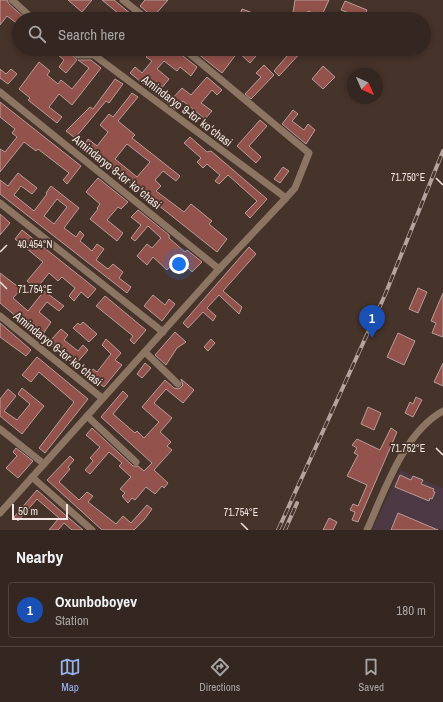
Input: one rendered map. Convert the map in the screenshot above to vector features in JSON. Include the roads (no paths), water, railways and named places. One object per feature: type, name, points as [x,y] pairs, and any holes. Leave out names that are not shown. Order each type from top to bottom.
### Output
[{"type":"street","points":[[12,0],[25,12]]},
{"type":"street","points":[[123,0],[138,12]]},
{"type":"street","name":"Amindaryo 9-tor koʻchasi","points":[[95,56],[286,198]]},
{"type":"street","points":[[0,514],[102,398],[295,188],[309,153],[192,56]]},
{"type":"street","name":"Amindaryo 8-tor koʻchasi","points":[[0,92],[219,269]]},
{"type":"street","points":[[0,203],[163,332]]},
{"type":"street","name":"Amindaryo 6-tor koʻchasi","points":[[0,316],[102,398]]},
{"type":"street","points":[[145,352],[178,384]]},
{"type":"street","points":[[367,530],[396,465],[420,430],[443,411]]},
{"type":"street","points":[[87,416],[136,462]]},
{"type":"street","points":[[0,429],[44,464]]},
{"type":"street","points":[[32,477],[92,530]]},
{"type":"railway","points":[[278,530],[385,295],[443,151]]},
{"type":"railway","points":[[285,530],[297,503]]},
{"type":"place","name":"Oxunboboyev","points":[[372,338]]}]
